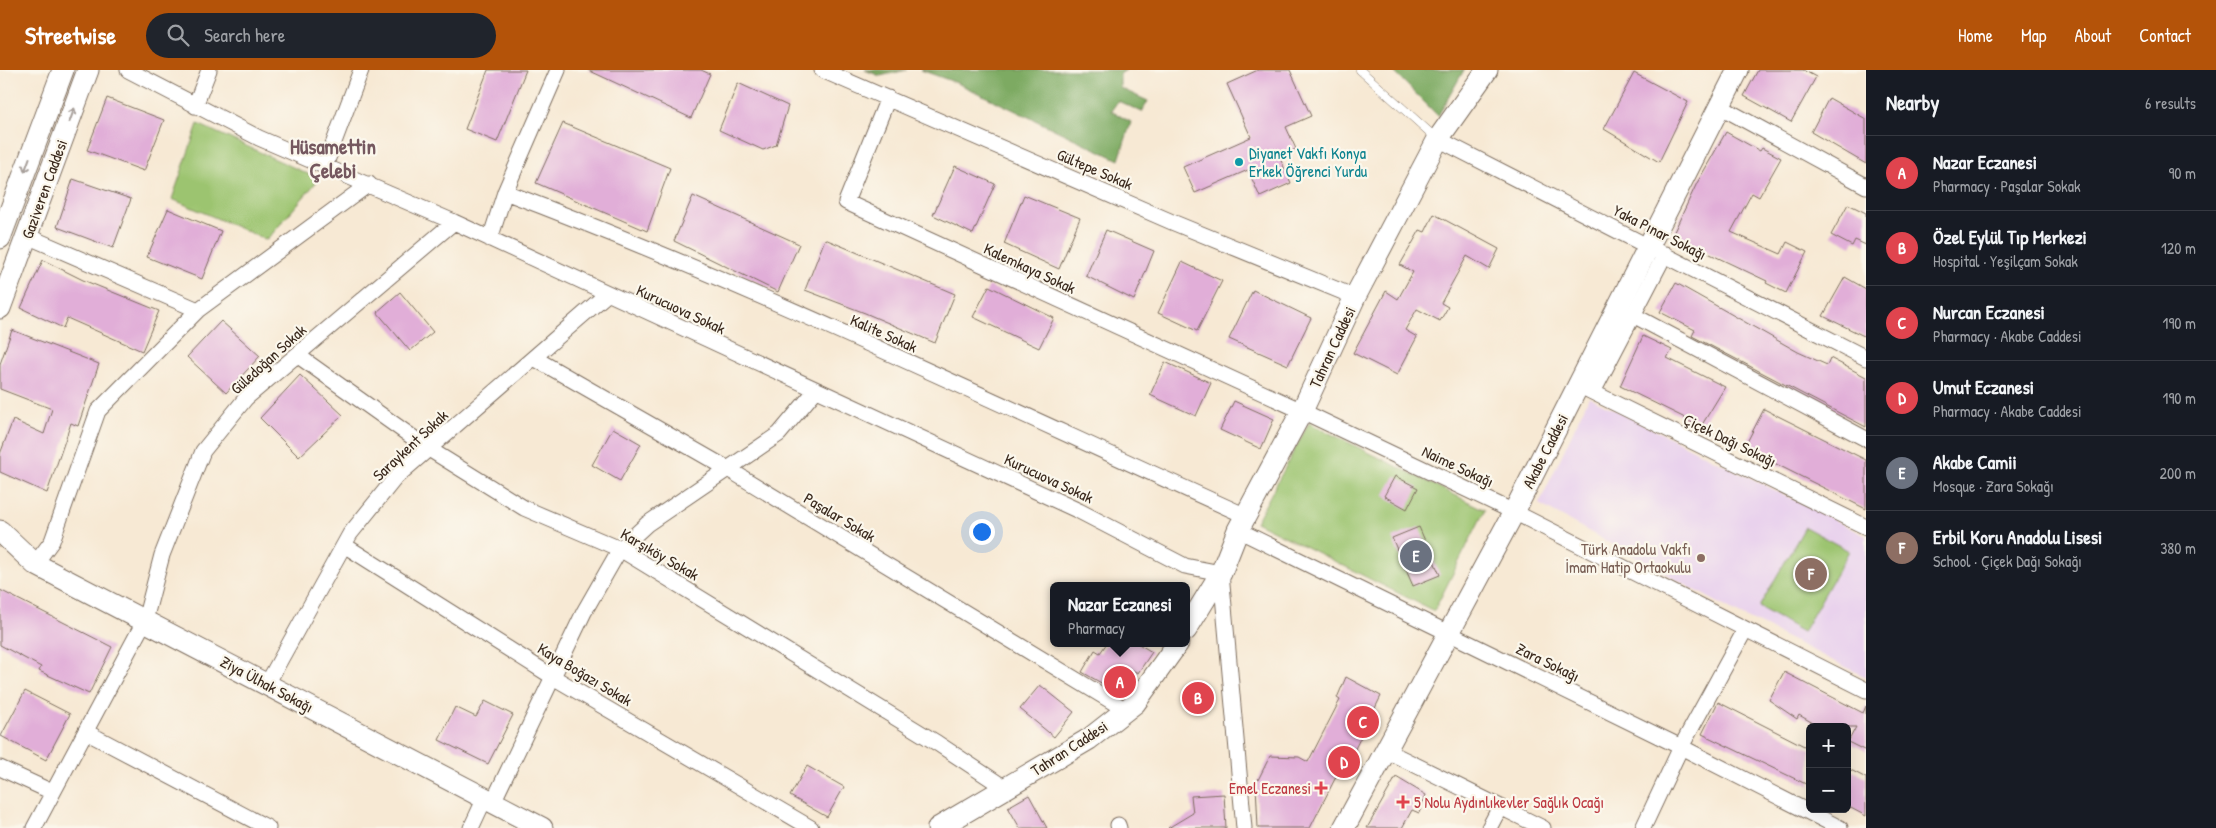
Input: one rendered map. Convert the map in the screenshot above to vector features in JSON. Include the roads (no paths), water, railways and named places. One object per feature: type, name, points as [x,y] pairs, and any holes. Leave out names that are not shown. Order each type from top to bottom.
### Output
[{"type":"street","name":"Gaziveren Caddesi","points":[[0,238],[63,70]]},
{"type":"street","name":"Gaziveren Caddesi","points":[[0,308],[88,70]]},
{"type":"street","name":"Kurucuova Sokak","points":[[128,70],[259,138],[454,222],[1079,510],[1185,566],[1221,574]]},
{"type":"street","points":[[195,106],[209,70]]},
{"type":"street","points":[[325,166],[361,70]]},
{"type":"street","points":[[490,239],[504,192],[558,70]]},
{"type":"street","name":"Gültepe Sokak","points":[[822,70],[1172,222],[1355,297]]},
{"type":"street","name":"Tahran Caddesi","points":[[1190,624],[1221,574],[1242,523],[1302,412],[1355,297],[1438,139],[1487,70]]},
{"type":"street","name":"Akabe Caddesi","points":[[1344,828],[1514,512],[1586,388],[1656,250],[1719,106],[1738,70]]},
{"type":"street","name":"Kalemkaya Sokak","points":[[888,98],[846,202],[1302,412]]},
{"type":"street","points":[[1719,106],[1866,186]]},
{"type":"street","name":"Yaka Pınar Sokağı","points":[[1438,139],[1866,358]]},
{"type":"street","points":[[0,552],[35,564],[52,540],[98,411],[198,310],[369,184]]},
{"type":"street","name":"Kalite Sokak","points":[[504,192],[769,300],[1242,523]]},
{"type":"street","name":"Güledoğan Sokak","points":[[34,828],[145,620],[162,554],[203,451],[246,398],[454,222]]},
{"type":"street","points":[[27,236],[198,310]]},
{"type":"street","points":[[1586,388],[1633,315],[1656,250]]},
{"type":"street","name":"Saraykent Sokak","points":[[267,684],[350,534],[396,477],[607,294]]},
{"type":"street","points":[[1633,315],[1866,439]]},
{"type":"street","name":"Karşıköy Sokak","points":[[297,355],[429,449],[524,508],[620,549],[937,743],[1005,788]]},
{"type":"street","name":"Paşalar Sokak","points":[[534,358],[728,469],[1126,710]]},
{"type":"street","name":"Çiçek Dağı Sokağı","points":[[1586,388],[1866,527]]},
{"type":"street","points":[[471,828],[489,800],[584,612],[620,549],[647,524],[779,434],[816,390]]},
{"type":"street","name":"Naime Sokağı","points":[[1302,412],[1514,512],[1866,690]]},
{"type":"street","name":"Zara Sokağı","points":[[1242,523],[1449,633],[1681,747],[1840,828]]},
{"type":"street","name":"Ziya Ülhak Sokağı","points":[[0,531],[35,564],[542,828]]},
{"type":"street","name":"Kaya Boğazı Sokak","points":[[344,545],[553,676],[811,828]]},
{"type":"street","points":[[1221,574],[1244,828]]},
{"type":"street","points":[[1642,828],[1681,747],[1745,630]]},
{"type":"street","name":"Tahran Caddesi","points":[[938,828],[1089,739],[1135,703],[1175,647]]},
{"type":"street","points":[[86,732],[268,828]]},
{"type":"street","points":[[1387,751],[1544,828]]},
{"type":"street","points":[[0,768],[52,792]]},
{"type":"street","points":[[1489,828],[1500,807]]},
{"type":"lane","points":[[1360,70],[1438,139]]},
{"type":"place","name":"Diyanet Vakfı Konya Erkek Öğrenci Yurdu","points":[[1239,162]]},
{"type":"place","name":"Akabe Camii","points":[[1416,556]]},
{"type":"place","name":"Türk Anadolu Vakfı İmam Hatip Ortaokulu","points":[[1701,558]]},
{"type":"place","name":"Erbil Koru Anadolu Lisesi","points":[[1811,574]]},
{"type":"place","name":"Nazar Eczanesi","points":[[1120,682]]},
{"type":"place","name":"Özel Eylül Tıp Merkezi","points":[[1198,698]]},
{"type":"place","name":"Nurcan Eczanesi","points":[[1363,722]]},
{"type":"place","name":"Umut Eczanesi","points":[[1344,762]]},
{"type":"place","name":"Emel Eczanesi","points":[[1321,788]]},
{"type":"place","name":"5 Nolu Aydınlıkevler Sağlık Ocağı","points":[[1403,802]]},
{"type":"district","name":"Hüsamettin Çelebi","points":[[333,158]]}]
